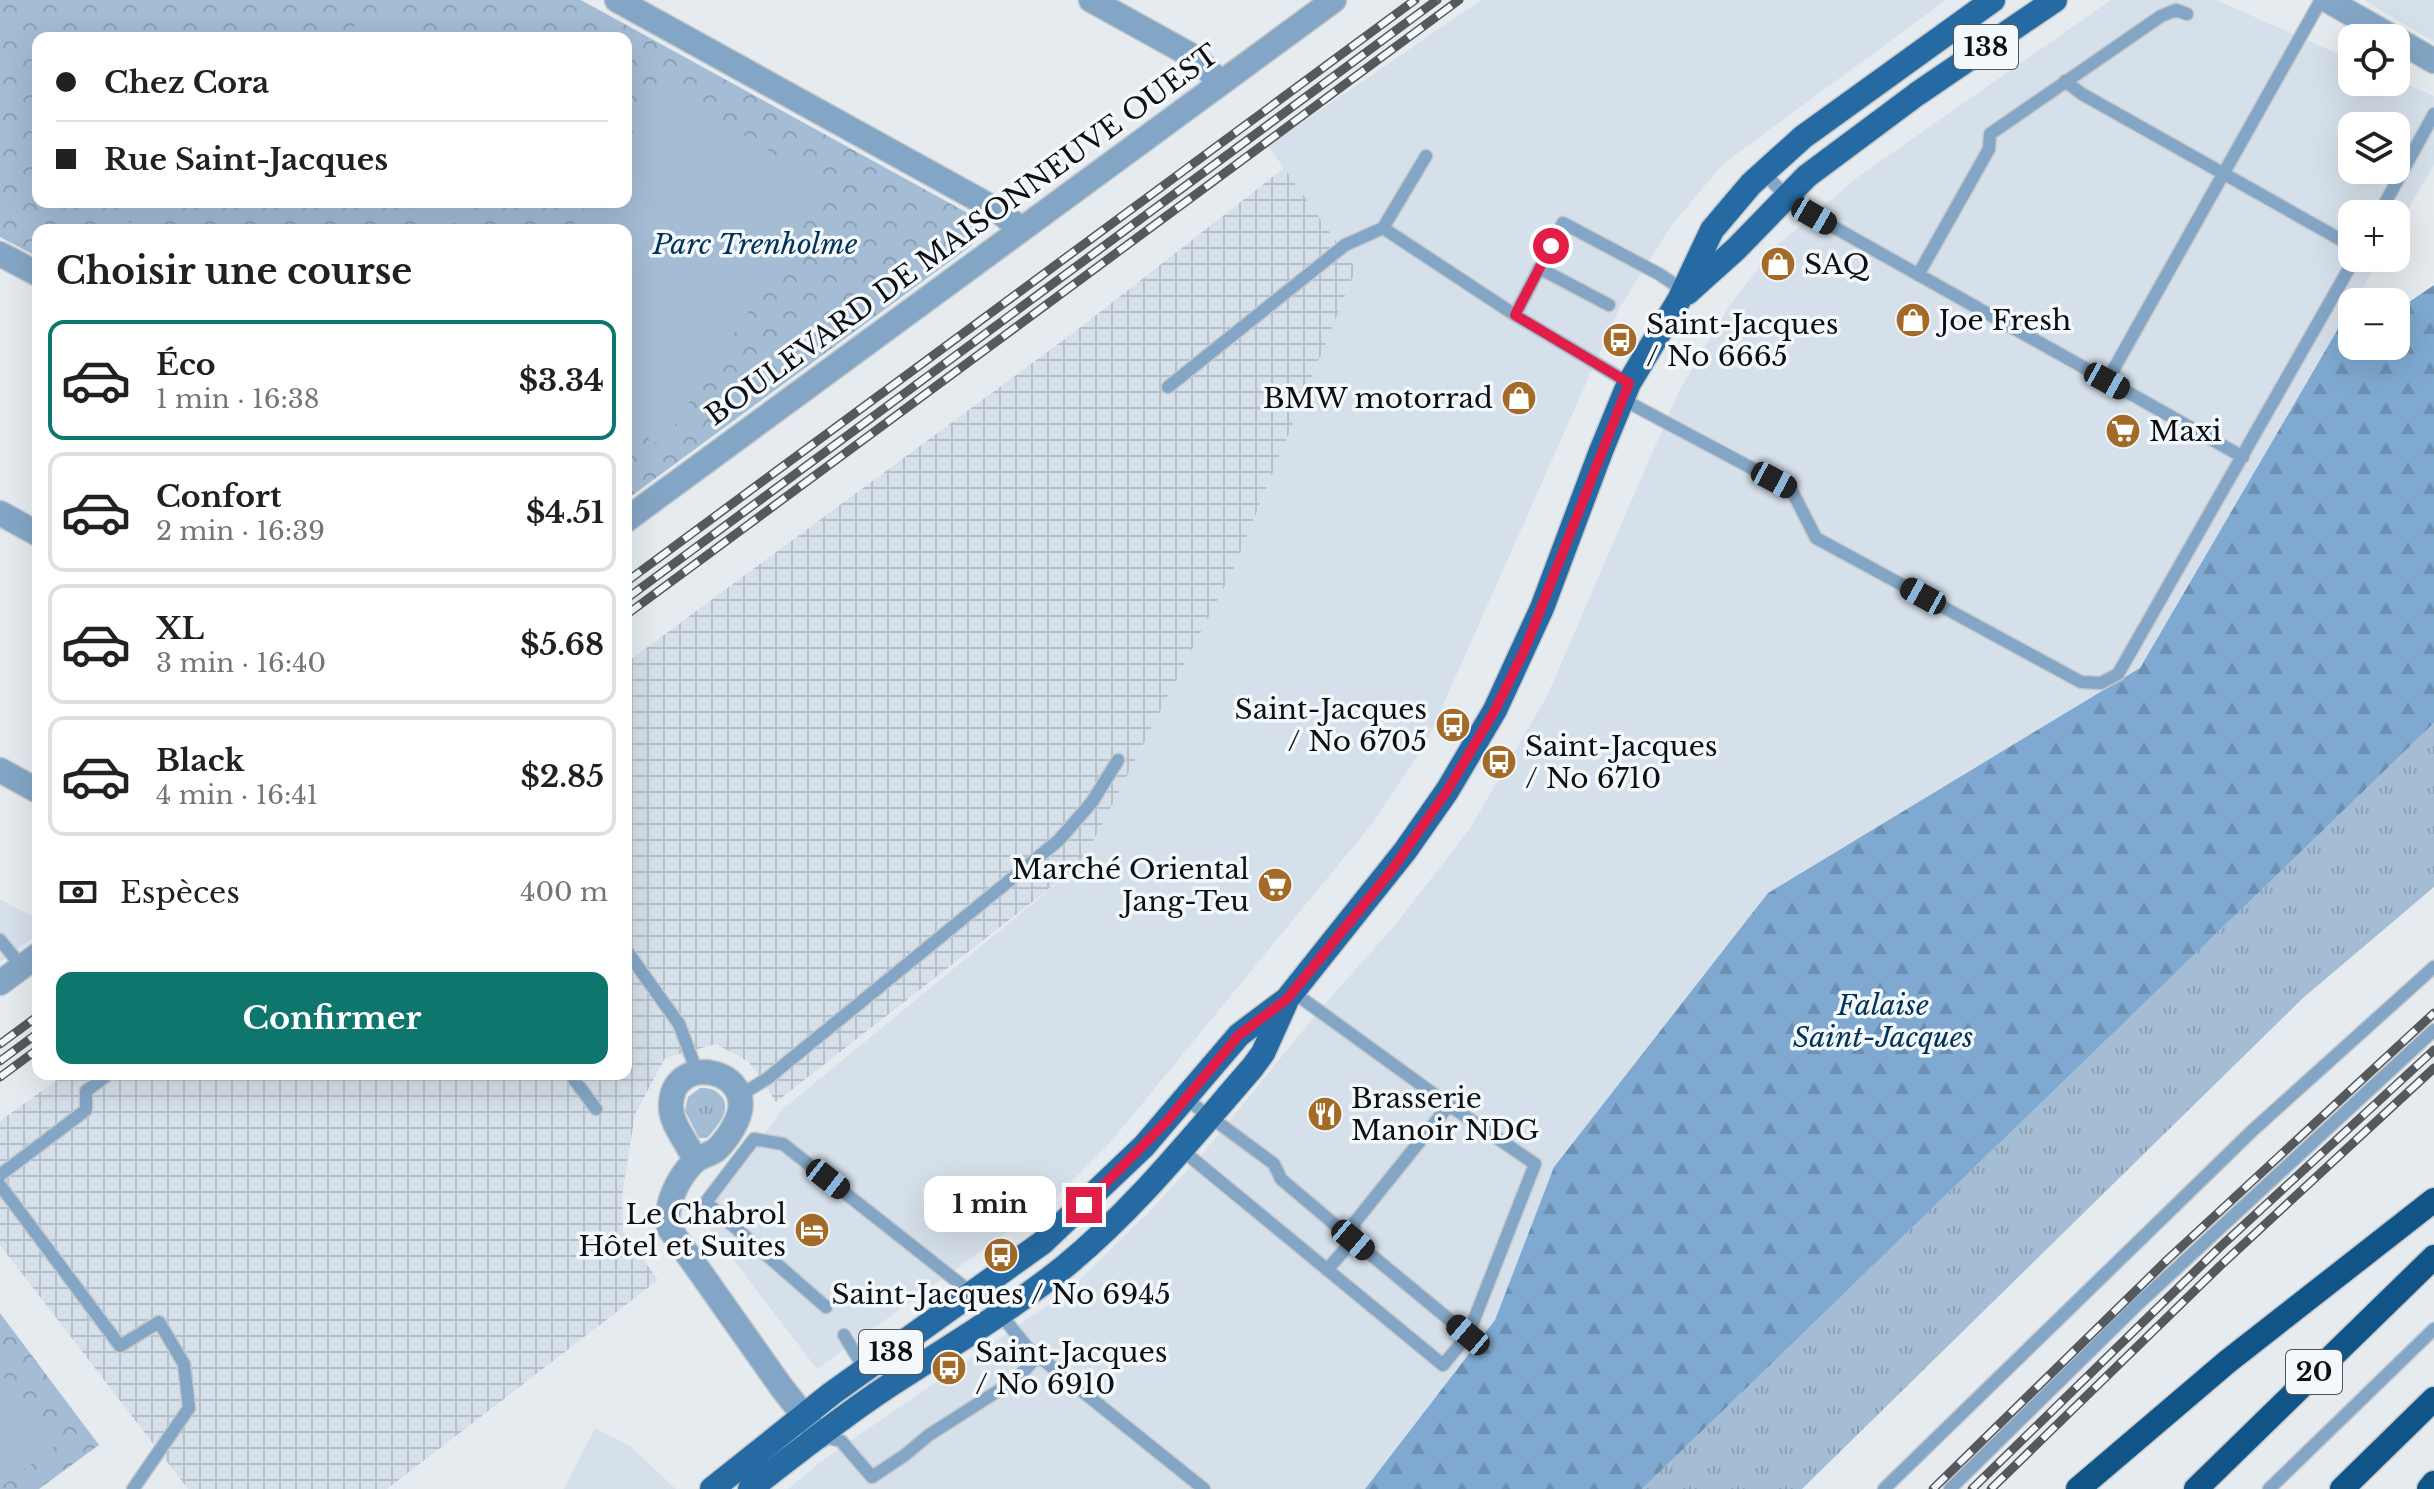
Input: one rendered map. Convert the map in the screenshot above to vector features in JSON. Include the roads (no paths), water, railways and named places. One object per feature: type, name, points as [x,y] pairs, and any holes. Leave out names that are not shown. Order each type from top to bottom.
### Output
[{"type":"highway","points":[[2078,1489],[2227,1362],[2434,1200]]},
{"type":"highway","name":"20","points":[[2196,1489],[2434,1257]]},
{"type":"highway","points":[[2342,1489],[2434,1399]]},
{"type":"highway","points":[[2429,1489],[2434,1483]]},
{"type":"main road","name":"138","points":[[750,1489],[887,1388],[1045,1282],[1096,1239],[1153,1184],[1210,1117],[1263,1053],[1290,996],[1419,833],[1495,710],[1542,608],[1626,391],[1681,295],[1712,230],[1764,173],[1826,120],[1993,0]]},
{"type":"main road","name":"138","points":[[1681,295],[1736,249],[1807,176],[1879,121],[2055,0]]},
{"type":"main road","name":"138","points":[[712,1489],[803,1416],[1042,1243],[1098,1192],[1186,1099],[1239,1035],[1290,996]]},
{"type":"street","points":[[617,0],[997,210],[1021,229]]},
{"type":"street","points":[[1091,0],[1196,58],[1220,82]]},
{"type":"street","name":"BOULEVARD DE MAISONNEUVE OUEST","points":[[632,516],[1334,0]]},
{"type":"street","points":[[2324,0],[2368,24]]},
{"type":"street","points":[[2410,47],[2434,61]]},
{"type":"street","points":[[0,254],[32,271]]},
{"type":"street","points":[[0,513],[32,531]]},
{"type":"street","points":[[0,770],[32,788]]},
{"type":"street","points":[[0,983],[30,961]]},
{"type":"street","points":[[695,1161],[672,1115],[671,1105],[678,1084],[697,1072],[718,1074],[728,1080],[739,1096],[740,1112],[736,1123],[716,1149],[695,1161],[669,1202],[669,1228],[820,1436]]},
{"type":"lane","points":[[2107,381],[2324,0]]},
{"type":"lane","points":[[1918,275],[1989,149],[1990,134],[2161,16],[2176,10],[2187,14]]},
{"type":"lane","points":[[2065,81],[2072,88],[2338,238]]},
{"type":"lane","points":[[2387,200],[2434,114]]},
{"type":"lane","points":[[1168,387],[1345,245],[1383,228],[1426,156]]},
{"type":"lane","points":[[1764,173],[1786,196],[1814,216],[2243,457]]},
{"type":"lane","points":[[1515,315],[1563,223],[1659,274],[1681,295]]},
{"type":"lane","points":[[1383,228],[1626,391],[1791,489],[1816,538],[2090,684],[2111,680],[2118,674],[2347,272]]},
{"type":"lane","points":[[1539,268],[1609,305]]},
{"type":"lane","points":[[739,1096],[768,1078],[1059,840],[1092,802],[1118,760]]},
{"type":"lane","points":[[0,940],[30,961]]},
{"type":"lane","points":[[632,958],[679,1024],[697,1072]]},
{"type":"lane","points":[[1884,1489],[2253,1130],[2434,967]]},
{"type":"lane","points":[[1182,1150],[1443,1365],[1468,1335],[1535,1164],[1290,996]]},
{"type":"lane","points":[[1950,1489],[2138,1304],[2434,1030]]},
{"type":"lane","points":[[0,1175],[86,1110],[86,1091],[101,1080]]},
{"type":"lane","points":[[574,1080],[596,1109]]},
{"type":"lane","points":[[1186,1099],[1274,1164],[1281,1179],[1468,1335]]},
{"type":"lane","points":[[1327,1270],[1353,1240],[1355,1222],[1449,1105]]},
{"type":"lane","points":[[826,1307],[706,1202],[754,1139],[783,1144],[977,1292],[1038,1356],[1204,1489]]},
{"type":"lane","points":[[0,1185],[120,1346],[159,1322],[184,1364],[189,1408],[133,1489]]},
{"type":"lane","points":[[2269,1489],[2434,1329]]},
{"type":"lane","points":[[844,1335],[865,1370]]},
{"type":"lane","points":[[820,1436],[841,1441],[872,1477],[932,1432],[1015,1380],[1038,1356]]},
{"type":"railway","points":[[632,578],[1415,0]]},
{"type":"railway","points":[[632,595],[1437,0]]},
{"type":"railway","points":[[632,611],[1459,0]]},
{"type":"railway","points":[[1933,1489],[2167,1260],[2434,1013]]},
{"type":"railway","points":[[0,1044],[32,1020]]},
{"type":"railway","points":[[0,1061],[32,1037]]},
{"type":"railway","points":[[1972,1489],[2220,1247],[2434,1050]]},
{"type":"railway","points":[[0,1077],[32,1053]]},
{"type":"railway","points":[[1991,1489],[2220,1266],[2434,1068]]},
{"type":"place","name":"SAQ","points":[[1778,264]]},
{"type":"place","name":"Joe Fresh","points":[[1913,320]]},
{"type":"place","name":"Saint-Jacques / No 6665","points":[[1620,340]]},
{"type":"place","name":"BMW motorrad","points":[[1519,398]]},
{"type":"place","name":"Maxi","points":[[2123,431]]},
{"type":"place","name":"Saint-Jacques / No 6705","points":[[1453,725]]},
{"type":"place","name":"Saint-Jacques / No 6710","points":[[1499,762]]},
{"type":"place","name":"Marché Oriental Jang-Teu","points":[[1275,885]]},
{"type":"place","name":"Brasserie Manoir NDG","points":[[1325,1114]]},
{"type":"place","name":"Le Chabrol Hôtel et Suites","points":[[812,1230]]},
{"type":"place","name":"Saint-Jacques / No 6945","points":[[1001,1255]]},
{"type":"place","name":"Saint-Jacques / No 6910","points":[[949,1368]]},
{"type":"park label","name":"Parc Trenholme","points":[[755,244]]},
{"type":"park label","name":"Falaise Saint-Jacques","points":[[1883,1021]]}]
